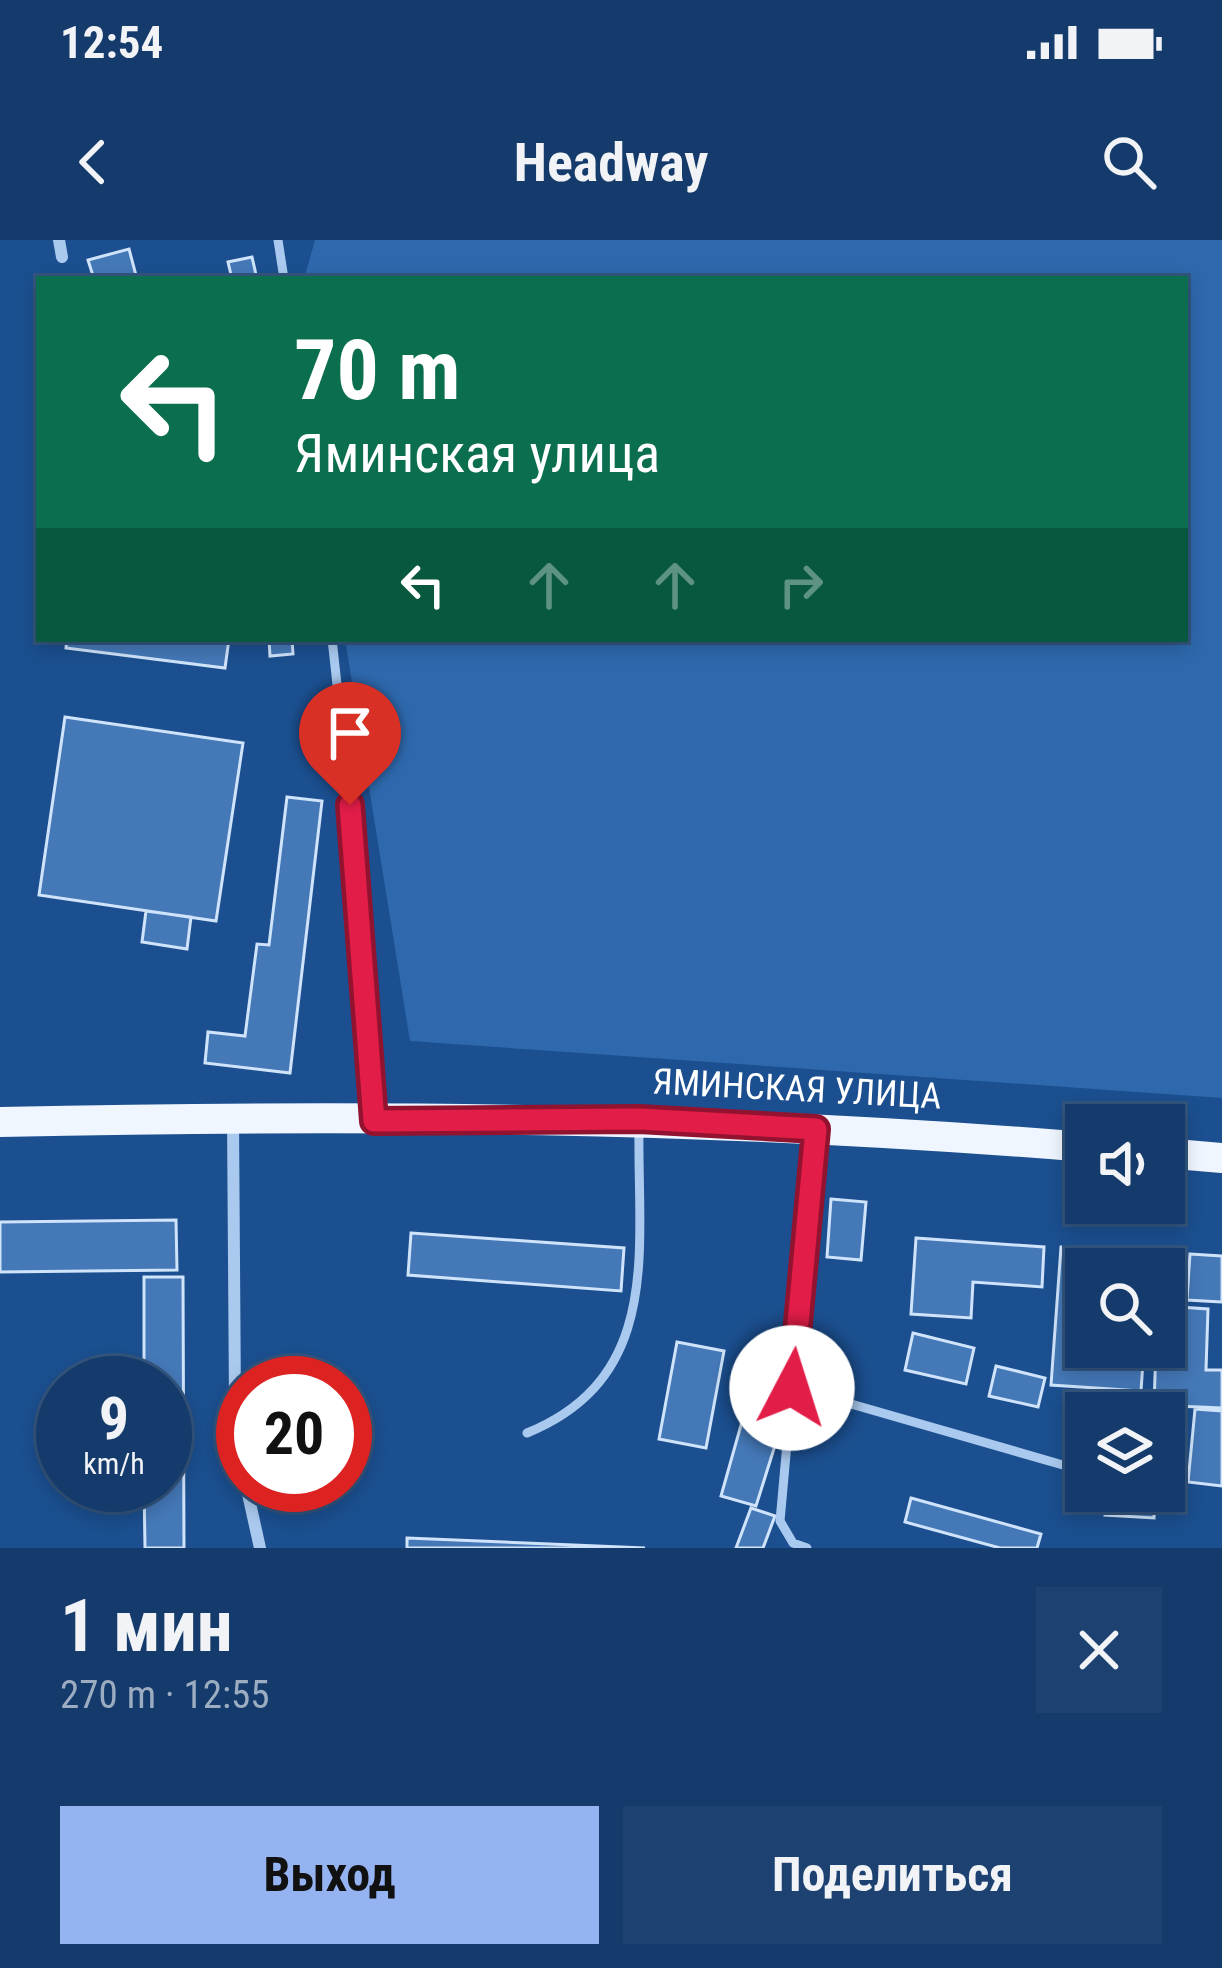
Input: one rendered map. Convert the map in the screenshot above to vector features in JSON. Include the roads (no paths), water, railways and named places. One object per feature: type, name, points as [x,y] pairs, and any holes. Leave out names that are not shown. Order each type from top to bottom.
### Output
[{"type":"main road","name":"ЯМИНСКАЯ УЛИЦА","points":[[0,1122],[232,1117],[639,1119],[1065,1146]]},
{"type":"main road","points":[[1185,1155],[1222,1158]]},
{"type":"street","points":[[59,240],[62,257]]},
{"type":"street","points":[[232,1117],[235,1356]]},
{"type":"street","points":[[252,1512],[260,1548]]},
{"type":"lane","points":[[278,240],[284,276]]},
{"type":"lane","points":[[332,642],[355,847],[374,1121]]},
{"type":"lane","points":[[526,1433],[575,1406],[603,1376],[628,1336],[637,1294],[639,1119]]},
{"type":"lane","points":[[807,1548],[793,1543],[780,1521],[816,1129]]},
{"type":"lane","points":[[792,1388],[1063,1465]]}]
